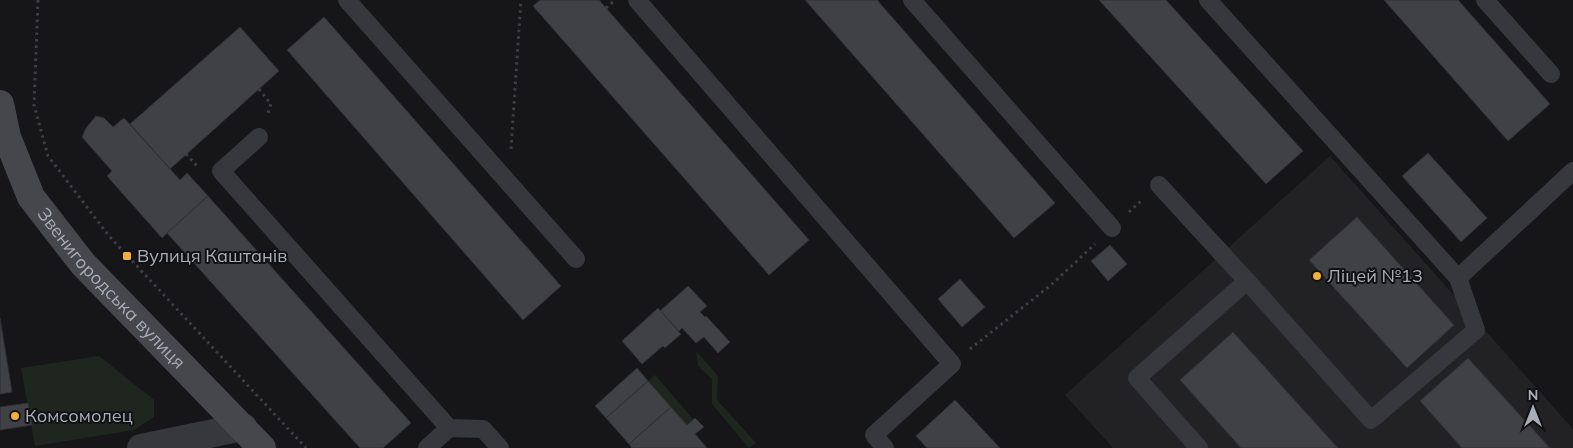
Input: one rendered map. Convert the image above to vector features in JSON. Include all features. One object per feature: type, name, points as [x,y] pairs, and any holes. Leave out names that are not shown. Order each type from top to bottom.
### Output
[{"type":"street","name":"Звенигородська вулиця","points":[[0,104],[7,137],[31,197],[84,264],[262,448]]},
{"type":"street","points":[[141,448],[242,427]]},
{"type":"lane","points":[[347,0],[576,259]]},
{"type":"lane","points":[[637,0],[952,364],[874,435],[886,448]]},
{"type":"lane","points":[[912,0],[1112,228]]},
{"type":"lane","points":[[1159,185],[1371,420],[1476,330],[1458,278],[1208,0]]},
{"type":"lane","points":[[1485,0],[1551,74]]},
{"type":"lane","points":[[259,137],[221,171],[449,428]]},
{"type":"lane","points":[[1458,278],[1573,171]]},
{"type":"lane","points":[[1199,448],[1137,378],[1247,281]]},
{"type":"lane","points":[[427,448],[449,428],[483,429],[500,448]]},
{"type":"path","points":[[38,0],[34,105],[48,156],[108,236],[306,448]]},
{"type":"path","points":[[508,182],[521,0]]},
{"type":"path","points":[[606,8],[615,0]]},
{"type":"path","points":[[952,364],[1050,285],[1159,185]]},
{"type":"shaded area","name":"Ліцей №13","points":[[1330,156],[1573,429],[1573,448],[1113,448],[1065,395]]},
{"type":"shaded area","points":[[696,351],[718,376],[717,400],[756,443],[749,448],[712,404],[712,379],[698,366]]},
{"type":"shaded area","points":[[99,356],[154,400],[154,417],[134,430],[35,446],[21,368]]},
{"type":"shaded area","points":[[655,375],[693,419],[687,425],[648,381]]},
{"type":"building","points":[[540,0],[599,0],[809,240],[769,275],[533,6]]},
{"type":"building","points":[[805,0],[877,0],[1055,203],[1014,238]]},
{"type":"building","points":[[1099,0],[1166,0],[1303,151],[1266,184]]},
{"type":"building","points":[[1384,0],[1458,0],[1550,104],[1508,141]]},
{"type":"building","points":[[324,17],[561,286],[523,320],[287,50]]},
{"type":"building","points":[[240,27],[279,71],[170,169],[130,124]]},
{"type":"building","points":[[96,116],[104,118],[113,127],[124,118],[180,180],[187,173],[208,196],[162,238],[107,176],[112,171],[82,137],[86,128]]},
{"type":"building","points":[[1428,153],[1487,218],[1461,242],[1402,176]]},
{"type":"building","points":[[208,196],[411,423],[383,448],[360,448],[167,233]]},
{"type":"building","points":[[1357,217],[1454,325],[1407,368],[1309,260]]},
{"type":"building","points":[[1110,245],[1127,264],[1108,281],[1091,261]]},
{"type":"building","points":[[960,279],[985,307],[962,327],[938,299]]},
{"type":"building","points":[[688,286],[707,306],[700,312],[730,342],[718,353],[704,337],[696,343],[682,328],[679,331],[660,311]]},
{"type":"building","points":[[658,308],[681,334],[642,364],[622,341]]},
{"type":"building","name":"Комсомолец","points":[[0,318],[12,392],[0,394]]},
{"type":"building","points":[[1233,332],[1338,448],[1241,448],[1180,380]]},
{"type":"building","points":[[1468,358],[1550,448],[1462,448],[1420,401]]},
{"type":"building","points":[[637,368],[648,381],[606,418],[595,406]]},
{"type":"building","points":[[648,381],[671,407],[629,444],[606,418]]},
{"type":"building","points":[[955,400],[1000,448],[927,448],[916,436]]},
{"type":"building","name":"Комсомолец","points":[[28,403],[32,425],[0,430],[0,407]]},
{"type":"building","points":[[671,407],[687,425],[695,418],[704,427],[695,434],[707,448],[632,448],[629,444]]},
{"type":"place","name":"Вулиця Каштанів","points":[[127,256]]},
{"type":"place","name":"Ліцей №13","points":[[1317,276]]},
{"type":"place","name":"Комсомолец","points":[[15,416]]}]
